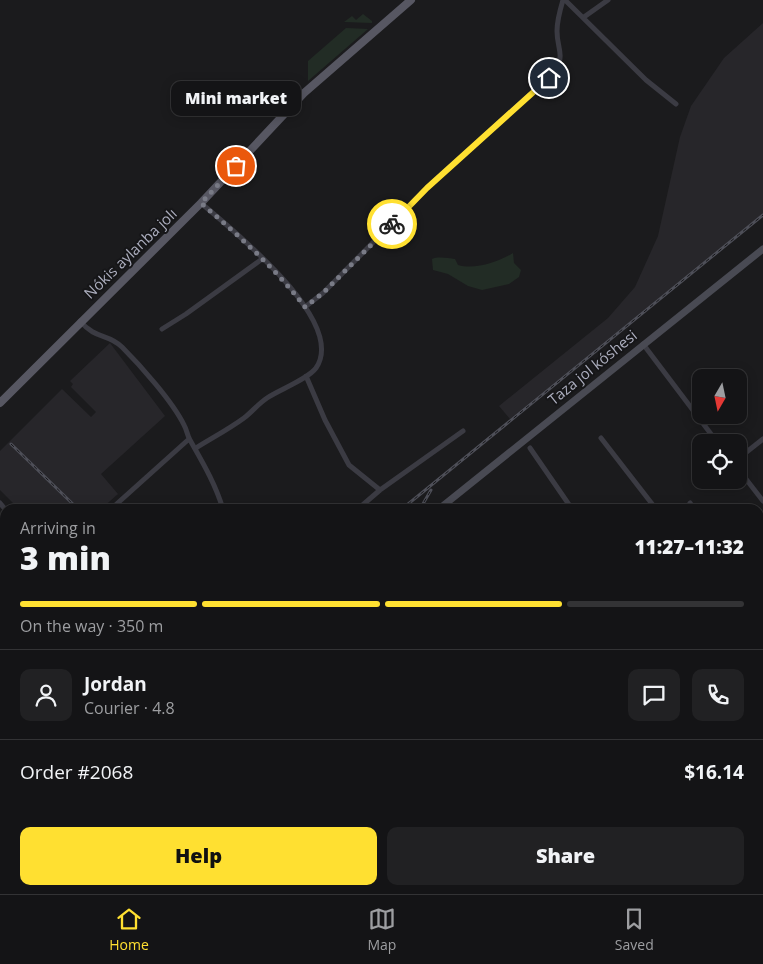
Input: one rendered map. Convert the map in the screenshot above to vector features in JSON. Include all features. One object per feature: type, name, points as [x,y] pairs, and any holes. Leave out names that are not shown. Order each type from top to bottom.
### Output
[{"type":"main road","name":"Nókis aylanba jolı","points":[[0,403],[80,321],[201,203],[304,93],[411,0]]},
{"type":"main road","name":"Taza jol kóshesi","points":[[445,504],[763,249]]},
{"type":"street","points":[[305,307],[323,293],[427,188],[556,70],[562,57],[557,32],[559,12],[564,0],[584,17],[646,80],[676,104]]},
{"type":"street","points":[[584,17],[608,0]]},
{"type":"street","points":[[196,448],[246,416],[266,398],[315,369],[320,358],[321,346],[319,331],[305,307],[262,259],[201,203]]},
{"type":"street","points":[[162,329],[262,259]]},
{"type":"street","points":[[80,321],[93,334],[109,338],[120,346],[166,400],[184,424],[217,490],[221,504]]},
{"type":"street","points":[[643,344],[711,434]]},
{"type":"street","points":[[306,376],[325,420],[349,465],[380,490]]},
{"type":"street","points":[[364,504],[380,490],[463,432]]},
{"type":"street","points":[[600,438],[652,504]]},
{"type":"street","points":[[117,504],[190,439]]},
{"type":"street","points":[[747,452],[763,439]]},
{"type":"street","points":[[530,448],[569,504]]},
{"type":"street","points":[[747,480],[763,500]]},
{"type":"shaded area","points":[[363,14],[372,23],[344,22],[352,16],[356,20]]},
{"type":"shaded area","points":[[763,23],[763,214],[510,419],[499,406],[608,318],[635,287],[658,236],[680,137],[691,106],[724,58]]},
{"type":"shaded area","points":[[346,28],[368,29],[308,81],[308,61]]},
{"type":"shaded area","points":[[513,253],[514,263],[521,270],[519,277],[509,284],[482,290],[468,286],[448,274],[433,270],[432,259],[434,258],[455,259],[458,265],[479,266]]},
{"type":"shaded area","points":[[110,343],[165,416],[101,474],[118,494],[107,504],[14,504],[0,490],[0,451],[62,389],[91,417],[96,412],[71,387],[73,384],[70,381]]},
{"type":"railway","points":[[408,504],[763,215]]},
{"type":"railway","points":[[11,444],[73,504]]},
{"type":"railway","points":[[423,504],[431,490]]},
{"type":"way so far","points":[[236,166],[201,203],[248,244],[291,288],[305,307],[323,293],[392,224]]},
{"type":"place","name":"Mini market","points":[[236,166]]},
{"type":"route","points":[[392,224],[427,188],[549,78]]}]
